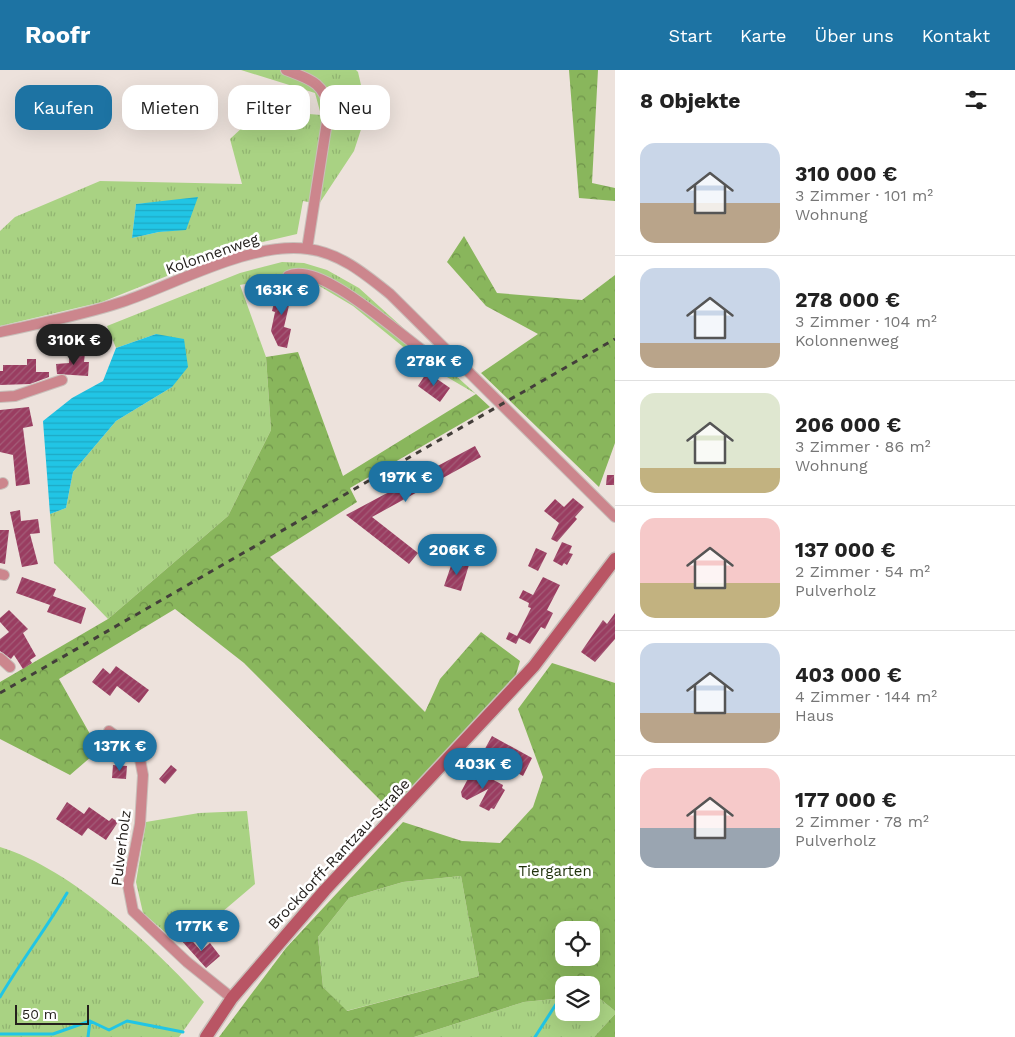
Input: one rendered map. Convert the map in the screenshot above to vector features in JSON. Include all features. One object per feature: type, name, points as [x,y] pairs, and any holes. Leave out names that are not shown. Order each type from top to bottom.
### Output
[{"type":"street","points":[[286,70],[318,84],[324,92],[329,109],[307,248]]},
{"type":"street","name":"Kolonnenweg","points":[[0,332],[122,302],[238,258],[270,250],[307,248],[340,259],[369,276],[390,294],[615,517]]},
{"type":"street","points":[[288,276],[294,272],[304,273],[334,285],[356,299],[432,360],[448,368],[459,363]]},
{"type":"street","points":[[0,397],[15,396],[62,380]]},
{"type":"street","name":"Brockdorff-Rantzau-Straße","points":[[206,1037],[232,998],[325,890],[534,666],[615,559]]},
{"type":"street","points":[[0,658],[10,667]]},
{"type":"street","name":"Pulverholz","points":[[109,731],[139,754],[143,775],[140,824],[128,885],[133,911],[187,962],[232,998]]},
{"type":"green space","points":[[241,70],[356,70],[361,85],[320,85],[320,111],[315,93],[310,91],[310,85],[289,85]]},
{"type":"green space","points":[[569,70],[598,70],[592,183],[615,188],[615,201],[579,198]]},
{"type":"green space","points":[[310,114],[320,115],[320,130],[361,130],[354,151],[319,204],[303,201],[297,234],[237,248],[102,302],[0,326],[0,231],[15,217],[100,181],[242,184],[230,139],[240,130],[310,130]],"holes":[[[163,202],[186,229],[132,238],[136,204]]]},
{"type":"green space","points":[[464,236],[497,293],[582,300],[615,275],[615,443],[599,487],[481,373],[538,334],[486,306],[447,262]]},
{"type":"green space","points":[[282,262],[304,263],[327,270],[359,288],[476,394],[423,363],[353,306],[316,284],[318,275],[291,270],[279,277],[240,285],[266,357],[271,430],[228,516],[108,619],[54,563],[50,514],[66,508],[73,472],[116,421],[172,387],[156,334],[116,348],[107,326],[240,273]]},
{"type":"green space","points":[[298,352],[343,476],[476,394],[490,407],[350,488],[357,502],[270,557],[425,712],[440,679],[481,632],[520,661],[516,675],[390,813],[384,804],[244,663],[175,609],[59,679],[99,750],[70,775],[0,739],[0,682],[108,619],[228,516],[271,430],[266,357]]},
{"type":"green space","name":"Tiergarten","points":[[552,663],[615,683],[615,1011],[600,999],[600,976],[555,976],[555,999],[524,1002],[414,1037],[219,1037],[286,948],[403,822],[462,841],[500,843],[533,807],[543,777],[518,709]],"holes":[[[461,876],[479,976],[347,1011],[323,987],[318,937],[349,898],[403,882]]]},
{"type":"green space","points":[[247,811],[255,884],[215,918],[191,922],[166,933],[143,913],[136,882],[146,822],[199,813]]},
{"type":"green space","points":[[0,847],[27,858],[83,891],[110,912],[184,980],[204,1002],[179,1037],[0,1037]]},
{"type":"green space","points":[[461,876],[479,976],[346,1011],[323,987],[318,937],[349,898],[403,882]]},
{"type":"green space","points":[[555,999],[555,1021],[600,1021],[600,999],[615,1011],[615,1014],[594,1037],[414,1037],[524,1002]]},
{"type":"green space","points":[[615,1014],[615,1037],[594,1037]]},
{"type":"water","points":[[198,197],[186,230],[159,232],[132,238],[136,204]]},
{"type":"water","points":[[156,334],[184,339],[188,367],[172,387],[116,421],[73,472],[66,508],[50,514],[43,421],[72,398],[103,381],[116,348]]},
{"type":"building","points":[[278,285],[293,288],[284,327],[291,329],[287,348],[278,346],[271,331],[275,312],[272,311]]},
{"type":"building","points":[[69,352],[85,353],[84,362],[89,362],[88,376],[57,374],[56,364],[69,363]]},
{"type":"building","points":[[27,359],[36,359],[36,372],[49,372],[49,377],[30,384],[0,385],[0,371],[3,371],[3,365],[27,365]]},
{"type":"building","points":[[427,372],[450,388],[440,402],[418,386]]},
{"type":"building","points":[[29,407],[33,426],[23,428],[30,484],[16,486],[13,455],[0,452],[0,410]]},
{"type":"building","points":[[475,446],[481,457],[372,517],[418,553],[409,564],[346,515]]},
{"type":"building","points":[[607,475],[614,475],[614,485],[606,485]]},
{"type":"building","points":[[573,498],[584,507],[575,517],[577,519],[557,542],[551,539],[559,523],[544,511],[555,499],[564,507]]},
{"type":"building","points":[[20,510],[21,521],[38,519],[40,533],[30,534],[38,564],[22,567],[10,512]]},
{"type":"building","points":[[0,530],[9,530],[5,564],[0,563]]},
{"type":"building","points":[[562,542],[572,546],[569,553],[573,554],[567,565],[564,563],[562,566],[553,561]]},
{"type":"building","points":[[536,548],[547,553],[538,571],[528,566]]},
{"type":"building","points":[[453,560],[469,565],[461,591],[444,586]]},
{"type":"building","points":[[22,577],[56,589],[53,596],[86,608],[81,624],[47,612],[50,605],[16,593]]},
{"type":"building","points":[[543,577],[560,585],[547,610],[553,613],[545,629],[541,627],[530,644],[519,638],[516,644],[506,639],[509,632],[517,636],[531,608],[528,607],[529,603],[519,598],[523,590],[533,595]]},
{"type":"building","points":[[9,610],[28,629],[23,633],[36,656],[30,660],[32,663],[23,669],[14,655],[11,659],[0,651],[0,639],[9,632],[0,622],[0,618]]},
{"type":"building","points":[[615,613],[615,639],[595,662],[581,652],[603,620],[607,624]]},
{"type":"building","points":[[116,666],[149,690],[139,703],[117,686],[110,696],[92,682],[103,668],[110,674]]},
{"type":"building","points":[[492,736],[532,758],[523,776],[482,754]]},
{"type":"building","points":[[113,765],[127,766],[126,779],[112,778]]},
{"type":"building","points":[[171,765],[177,770],[165,784],[159,779]]},
{"type":"building","points":[[473,769],[503,785],[502,788],[505,790],[494,809],[491,808],[489,811],[479,806],[488,789],[467,800],[462,797],[461,792]]},
{"type":"building","points":[[67,802],[84,814],[89,807],[109,821],[112,818],[118,822],[106,840],[88,828],[82,836],[56,819]]},
{"type":"building","points":[[187,935],[201,951],[210,943],[220,956],[206,968],[181,940]]},
{"type":"waterway","points":[[0,997],[67,893]]},
{"type":"waterway","points":[[535,1037],[555,1006]]},
{"type":"waterway","points":[[0,1034],[53,1034],[90,1021],[109,1030],[127,1021],[183,1032]]},
{"type":"waterway","points":[[88,1037],[90,1021]]},
{"type":"railway","points":[[0,693],[615,339]]}]
